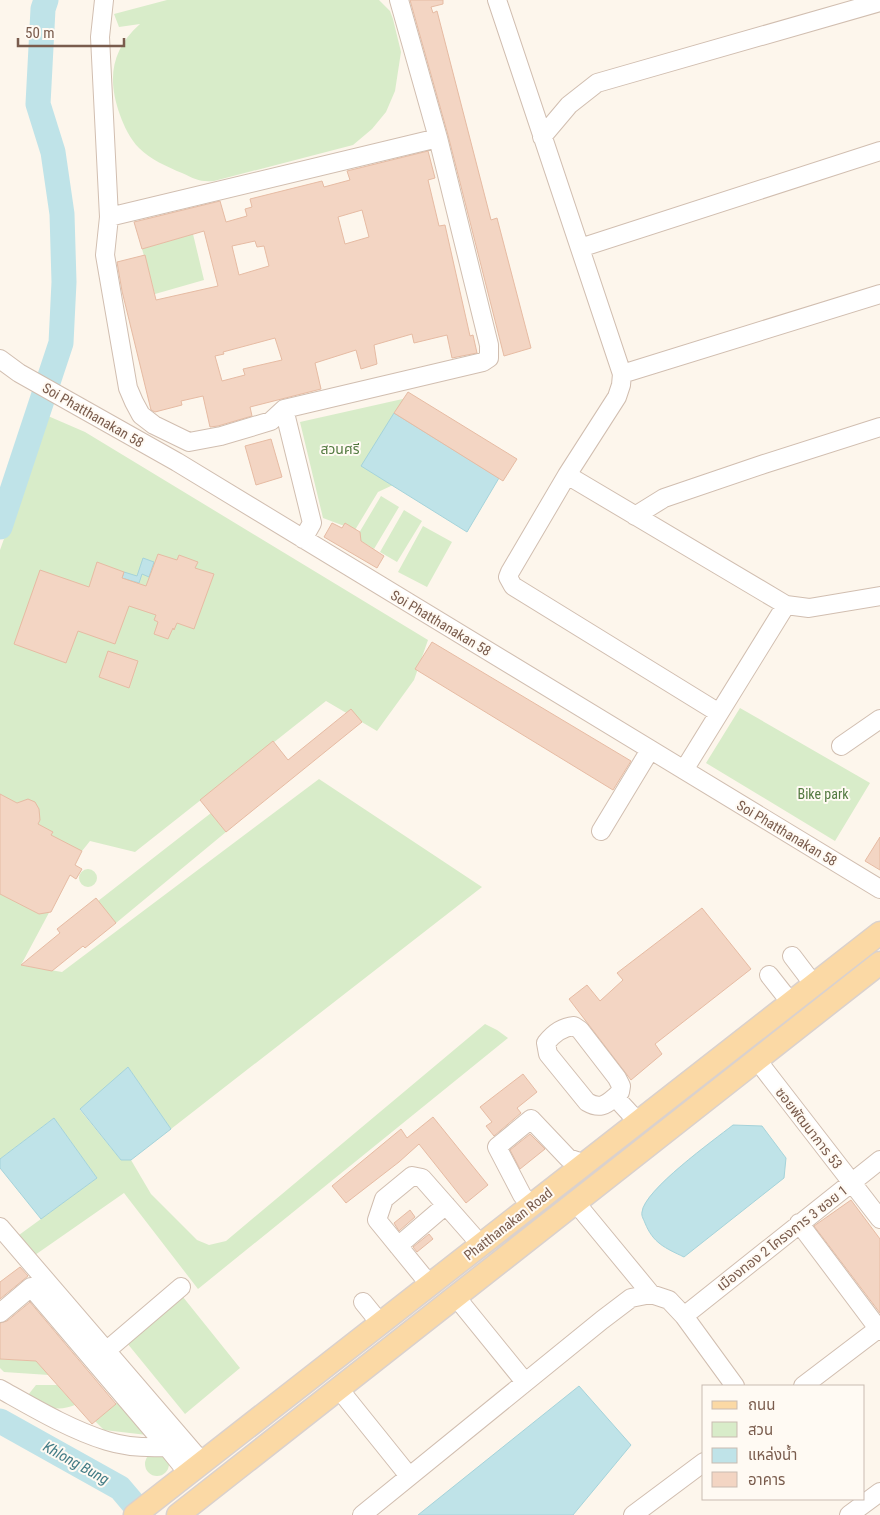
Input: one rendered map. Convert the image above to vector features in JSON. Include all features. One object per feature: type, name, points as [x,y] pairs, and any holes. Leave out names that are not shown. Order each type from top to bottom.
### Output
[{"type":"main road","name":"Phatthanakan Road","points":[[135,1515],[880,933]]},
{"type":"main road","name":"Phatthanakan Road","points":[[178,1515],[880,963]]},
{"type":"main road","points":[[734,1046],[757,1060]]},
{"type":"main road","points":[[380,1323],[395,1344]]},
{"type":"street","points":[[104,0],[100,37],[109,217],[105,255],[128,388],[141,415],[154,425],[189,442],[221,436],[271,421],[284,409],[483,362],[489,358],[489,345],[438,138],[399,0]]},
{"type":"street","points":[[497,0],[622,374],[617,397],[567,476],[508,577],[513,586],[719,713]]},
{"type":"street","points":[[542,137],[568,105],[597,83],[880,2]]},
{"type":"street","points":[[109,217],[438,138]]},
{"type":"street","points":[[580,248],[880,151]]},
{"type":"street","points":[[622,374],[880,294]]},
{"type":"street","name":"Soi Phatthanakan 58","points":[[0,359],[19,373],[177,462],[880,890]]},
{"type":"street","points":[[284,409],[312,522],[303,539]]},
{"type":"street","points":[[635,516],[664,498],[880,427]]},
{"type":"street","points":[[177,462],[189,442]]},
{"type":"street","points":[[567,476],[786,605],[810,608],[880,596]]},
{"type":"street","points":[[684,770],[786,605]]},
{"type":"street","points":[[841,746],[880,719]]},
{"type":"street","points":[[601,831],[650,750]]},
{"type":"street","points":[[792,956],[814,985]]},
{"type":"street","points":[[769,975],[791,1003]]},
{"type":"street","points":[[574,1026],[580,1030],[618,1078],[621,1086],[620,1092],[615,1097],[607,1105],[602,1106],[595,1106],[587,1102],[548,1054],[546,1044],[550,1038],[565,1027],[574,1026]]},
{"type":"street","name":"ซอยพัฒนาการ 53","points":[[757,1060],[880,1219]]},
{"type":"street","points":[[615,1097],[638,1122]]},
{"type":"street","points":[[531,1206],[522,1195],[497,1147],[531,1119],[568,1158],[585,1164]]},
{"type":"street","name":"เมืองทอง 2 โครงการ 3 ซอย 1","points":[[684,1316],[880,1160]]},
{"type":"street","points":[[430,1285],[377,1220],[384,1199],[412,1176],[422,1178],[481,1245]]},
{"type":"street","points":[[576,1202],[651,1294]]},
{"type":"street","points":[[398,1246],[446,1205]]},
{"type":"street","points":[[799,1223],[879,1330],[804,1385]]},
{"type":"street","points":[[0,1227],[37,1282],[167,1447],[195,1468]]},
{"type":"street","points":[[0,1314],[37,1282]]},
{"type":"street","points":[[37,1282],[106,1351],[195,1468]]},
{"type":"street","points":[[106,1351],[181,1287]]},
{"type":"street","points":[[362,1515],[631,1298],[651,1294],[670,1300],[684,1316],[734,1385]]},
{"type":"street","points":[[456,1297],[525,1382]]},
{"type":"street","points":[[363,1302],[380,1323]]},
{"type":"street","points":[[0,1389],[74,1428],[107,1441],[147,1448],[167,1447]]},
{"type":"street","points":[[338,1389],[409,1476]]},
{"type":"street","points":[[633,1515],[702,1463]]},
{"type":"street","points":[[849,1515],[880,1492]]},
{"type":"green space","points":[[167,0],[379,0],[390,11],[401,52],[395,91],[386,112],[372,129],[353,145],[214,181],[197,180],[153,159],[143,152],[130,137],[116,102],[114,89],[114,66],[118,55],[130,34],[140,24],[119,27],[114,14]]},
{"type":"green space","points":[[193,234],[204,280],[155,294],[142,249]]},
{"type":"green space","name":"สวนศรี","points":[[407,398],[393,485],[378,492],[355,530],[323,518],[300,422]]},
{"type":"green space","points":[[48,416],[85,432],[428,640],[414,680],[377,731],[326,701],[135,852],[90,841],[82,851],[21,965],[62,972],[319,779],[482,887],[171,1129],[128,1067],[80,1110],[121,1160],[131,1160],[151,1194],[197,1240],[209,1245],[226,1241],[485,1024],[508,1038],[198,1289],[124,1193],[35,1255],[19,1235],[97,1178],[54,1118],[0,1159],[0,550]]},
{"type":"green space","points":[[381,496],[399,507],[374,549],[356,538]]},
{"type":"green space","points":[[404,510],[422,521],[397,562],[380,552]]},
{"type":"green space","points":[[423,526],[452,542],[427,587],[398,572]]},
{"type":"green space","name":"Bike park","points":[[740,708],[870,783],[835,841],[706,763]]},
{"type":"green space","points":[[211,813],[226,832],[116,923],[98,901]]},
{"type":"green space","points":[[88,869],[94,872],[97,878],[94,884],[88,887],[82,884],[79,878],[82,872]]},
{"type":"green space","points":[[183,1297],[240,1368],[185,1414],[127,1343]]},
{"type":"green space","points":[[0,1359],[36,1361],[49,1375],[4,1372],[0,1368]]},
{"type":"green space","points":[[36,1385],[57,1385],[75,1405],[56,1408],[45,1405],[28,1395]]},
{"type":"green space","points":[[125,1396],[147,1435],[104,1430],[95,1421]]},
{"type":"green space","points":[[157,1452],[162,1453],[168,1459],[168,1469],[162,1475],[157,1476],[152,1475],[146,1469],[145,1464],[146,1459],[152,1453]]},
{"type":"water","points":[[394,413],[499,478],[467,532],[361,466]]},
{"type":"water","points":[[143,558],[154,562],[149,577],[142,574],[139,583],[122,578],[124,572],[137,576]]},
{"type":"water","points":[[128,1067],[171,1129],[131,1160],[121,1160],[80,1109]]},
{"type":"water","points":[[54,1118],[97,1178],[41,1219],[0,1168],[0,1159]]},
{"type":"water","points":[[733,1125],[762,1126],[786,1158],[784,1178],[684,1257],[665,1248],[656,1240],[648,1230],[642,1212],[654,1191],[696,1153]]},
{"type":"water","points":[[579,1386],[631,1445],[573,1515],[418,1515]]},
{"type":"building","points":[[410,0],[443,0],[443,4],[431,7],[433,13],[437,11],[491,220],[497,218],[531,348],[504,356],[448,135]]},
{"type":"building","points":[[428,151],[435,178],[428,180],[439,226],[445,225],[470,336],[473,335],[477,353],[452,358],[447,335],[414,343],[412,334],[374,345],[377,364],[361,369],[356,350],[315,363],[321,389],[250,407],[252,416],[218,426],[210,427],[203,396],[181,401],[182,405],[155,412],[151,410],[122,291],[117,262],[145,255],[156,300],[218,286],[204,231],[142,249],[134,222],[220,201],[226,222],[247,216],[245,209],[252,207],[250,199],[322,181],[324,187],[350,180],[347,171]],"holes":[[[362,210],[369,237],[345,244],[338,217]],[[255,241],[257,247],[264,246],[269,266],[239,275],[232,246]],[[275,338],[282,360],[243,369],[245,375],[222,381],[215,356],[224,354],[223,352]]]},
{"type":"building","points":[[408,392],[517,459],[503,481],[394,413]]},
{"type":"building","points":[[271,439],[282,477],[256,485],[245,446]]},
{"type":"building","points":[[332,523],[342,528],[345,523],[360,532],[361,541],[384,556],[377,568],[324,537]]},
{"type":"building","points":[[158,554],[177,560],[179,555],[198,562],[195,568],[214,574],[194,629],[177,623],[168,639],[154,634],[158,622],[154,620],[156,615],[129,606],[115,644],[78,631],[66,663],[14,644],[40,570],[89,587],[97,562],[124,572],[122,578],[146,586]]},
{"type":"building","points":[[432,642],[631,761],[613,790],[415,669]]},
{"type":"building","points":[[108,651],[138,661],[129,688],[99,677]]},
{"type":"building","points":[[351,709],[362,722],[226,832],[200,800],[273,741],[288,760]]},
{"type":"building","points":[[0,794],[17,803],[28,799],[35,802],[39,809],[40,820],[38,824],[53,832],[51,835],[82,851],[75,865],[82,869],[76,879],[70,875],[51,912],[39,914],[0,894]]},
{"type":"building","points":[[880,837],[880,870],[865,861]]},
{"type":"building","points":[[96,898],[116,923],[52,971],[21,965],[60,933],[57,929]]},
{"type":"building","points":[[702,908],[751,969],[655,1044],[662,1054],[631,1080],[569,999],[587,985],[600,1001],[623,980],[617,973]]},
{"type":"building","points":[[523,1074],[537,1092],[517,1108],[521,1113],[494,1136],[486,1126],[492,1122],[480,1107]]},
{"type":"building","points":[[433,1117],[488,1185],[466,1203],[419,1144],[346,1203],[332,1186],[401,1129],[407,1138]]},
{"type":"building","points":[[530,1134],[545,1149],[520,1169],[510,1150]]},
{"type":"building","points":[[851,1200],[880,1239],[880,1313],[814,1226]]},
{"type":"building","points":[[410,1210],[415,1217],[399,1231],[394,1223]]},
{"type":"building","points":[[429,1234],[433,1239],[417,1252],[413,1247]]},
{"type":"building","points":[[20,1267],[28,1276],[0,1299],[0,1282]]},
{"type":"building","points":[[30,1302],[116,1404],[92,1424],[36,1361],[0,1359],[0,1323],[7,1321]]},
{"type":"waterway","points":[[0,527],[61,343],[64,282],[62,214],[53,152],[38,104],[43,9],[46,0]]},
{"type":"waterway","name":"Khlong Bung","points":[[0,1421],[120,1488],[143,1515]]}]
